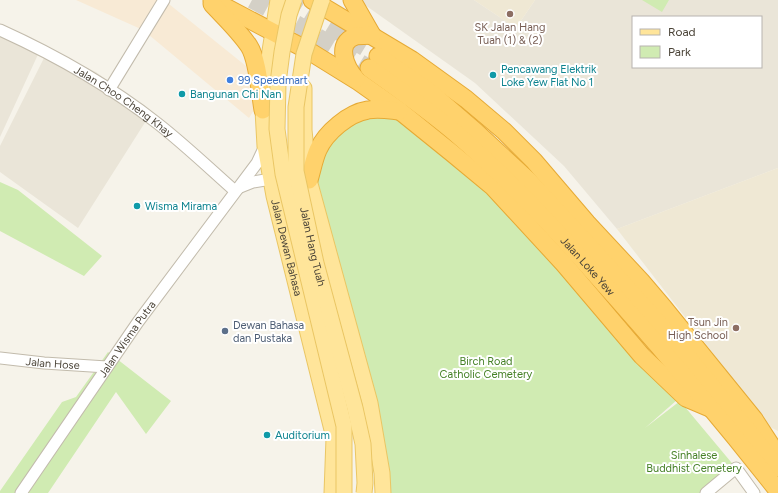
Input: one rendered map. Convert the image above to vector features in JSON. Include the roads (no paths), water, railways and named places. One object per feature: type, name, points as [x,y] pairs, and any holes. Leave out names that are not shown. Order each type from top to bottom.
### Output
[{"type":"highway","points":[[214,1],[233,4],[245,0]]},
{"type":"highway","points":[[316,0],[412,60],[466,99],[504,131],[534,161],[587,223],[642,281],[754,419],[778,456]]},
{"type":"highway","points":[[352,0],[372,35]]},
{"type":"highway","points":[[214,1],[309,51],[359,82],[400,111],[493,187],[564,264],[642,356],[686,398],[712,409]]},
{"type":"highway","points":[[214,1],[250,48],[255,64],[263,110]]},
{"type":"highway","points":[[359,82],[349,71],[346,64],[343,55],[345,47],[348,41],[356,36],[372,35]]},
{"type":"highway","name":"Jalan Loke Yew","points":[[778,468],[678,345],[528,180],[431,93],[374,62],[454,132],[513,187],[586,264],[712,409],[778,492]]},
{"type":"highway","points":[[309,180],[318,149],[332,130],[350,117],[367,110],[384,109],[400,111]]},
{"type":"highway","points":[[754,419],[777,439]]},
{"type":"main road","name":"Jalan Dewan Bahasa","points":[[278,0],[263,110],[265,146],[274,196],[334,438],[332,493]]},
{"type":"main road","name":"Jalan Hang Tuah","points":[[294,0],[289,15],[282,52],[278,83],[277,129],[283,174],[344,426],[344,493]]},
{"type":"main road","name":"Jalan Hang Tuah","points":[[316,0],[304,54],[296,107],[296,171],[316,263],[355,408],[363,444],[365,483],[364,493]]},
{"type":"main road","points":[[316,0],[305,72],[303,102],[309,180],[370,404],[382,474],[383,493]]},
{"type":"street","points":[[109,90],[164,0]]},
{"type":"street","name":"Jalan Choo Cheng Khay","points":[[0,30],[59,60],[109,90],[158,124],[236,189]]},
{"type":"street","name":"Jalan Wisma Putra","points":[[21,493],[106,367],[236,189],[257,163],[265,146]]},
{"type":"street","points":[[236,189],[253,182],[271,179]]},
{"type":"street","name":"Jalan Hose","points":[[0,358],[44,363],[106,367]]},
{"type":"street","points":[[706,493],[736,468],[754,493]]},
{"type":"tunnel","points":[[252,0],[297,24],[369,68]]},
{"type":"tunnel","points":[[286,0],[378,56]]},
{"type":"place","name":"SK Jalan Hang Tuah (1) & (2)","points":[[510,14]]},
{"type":"place","name":"Pencawang Elektrik Loke Yew Flat No 1","points":[[493,75]]},
{"type":"place","name":"99 Speedmart","points":[[230,80]]},
{"type":"place","name":"Bangunan Chi Nan","points":[[182,94]]},
{"type":"place","name":"Wisma Mirama","points":[[137,206]]},
{"type":"place","name":"Tsun Jin High School","points":[[736,328]]},
{"type":"place","name":"Dewan Bahasa dan Pustaka","points":[[225,331]]},
{"type":"place","name":"Auditorium","points":[[267,435]]},
{"type":"park label","name":"Birch Road Catholic Cemetery","points":[[486,367]]},
{"type":"park label","name":"Sinhalese Buddhist Cemetery","points":[[694,461]]}]
